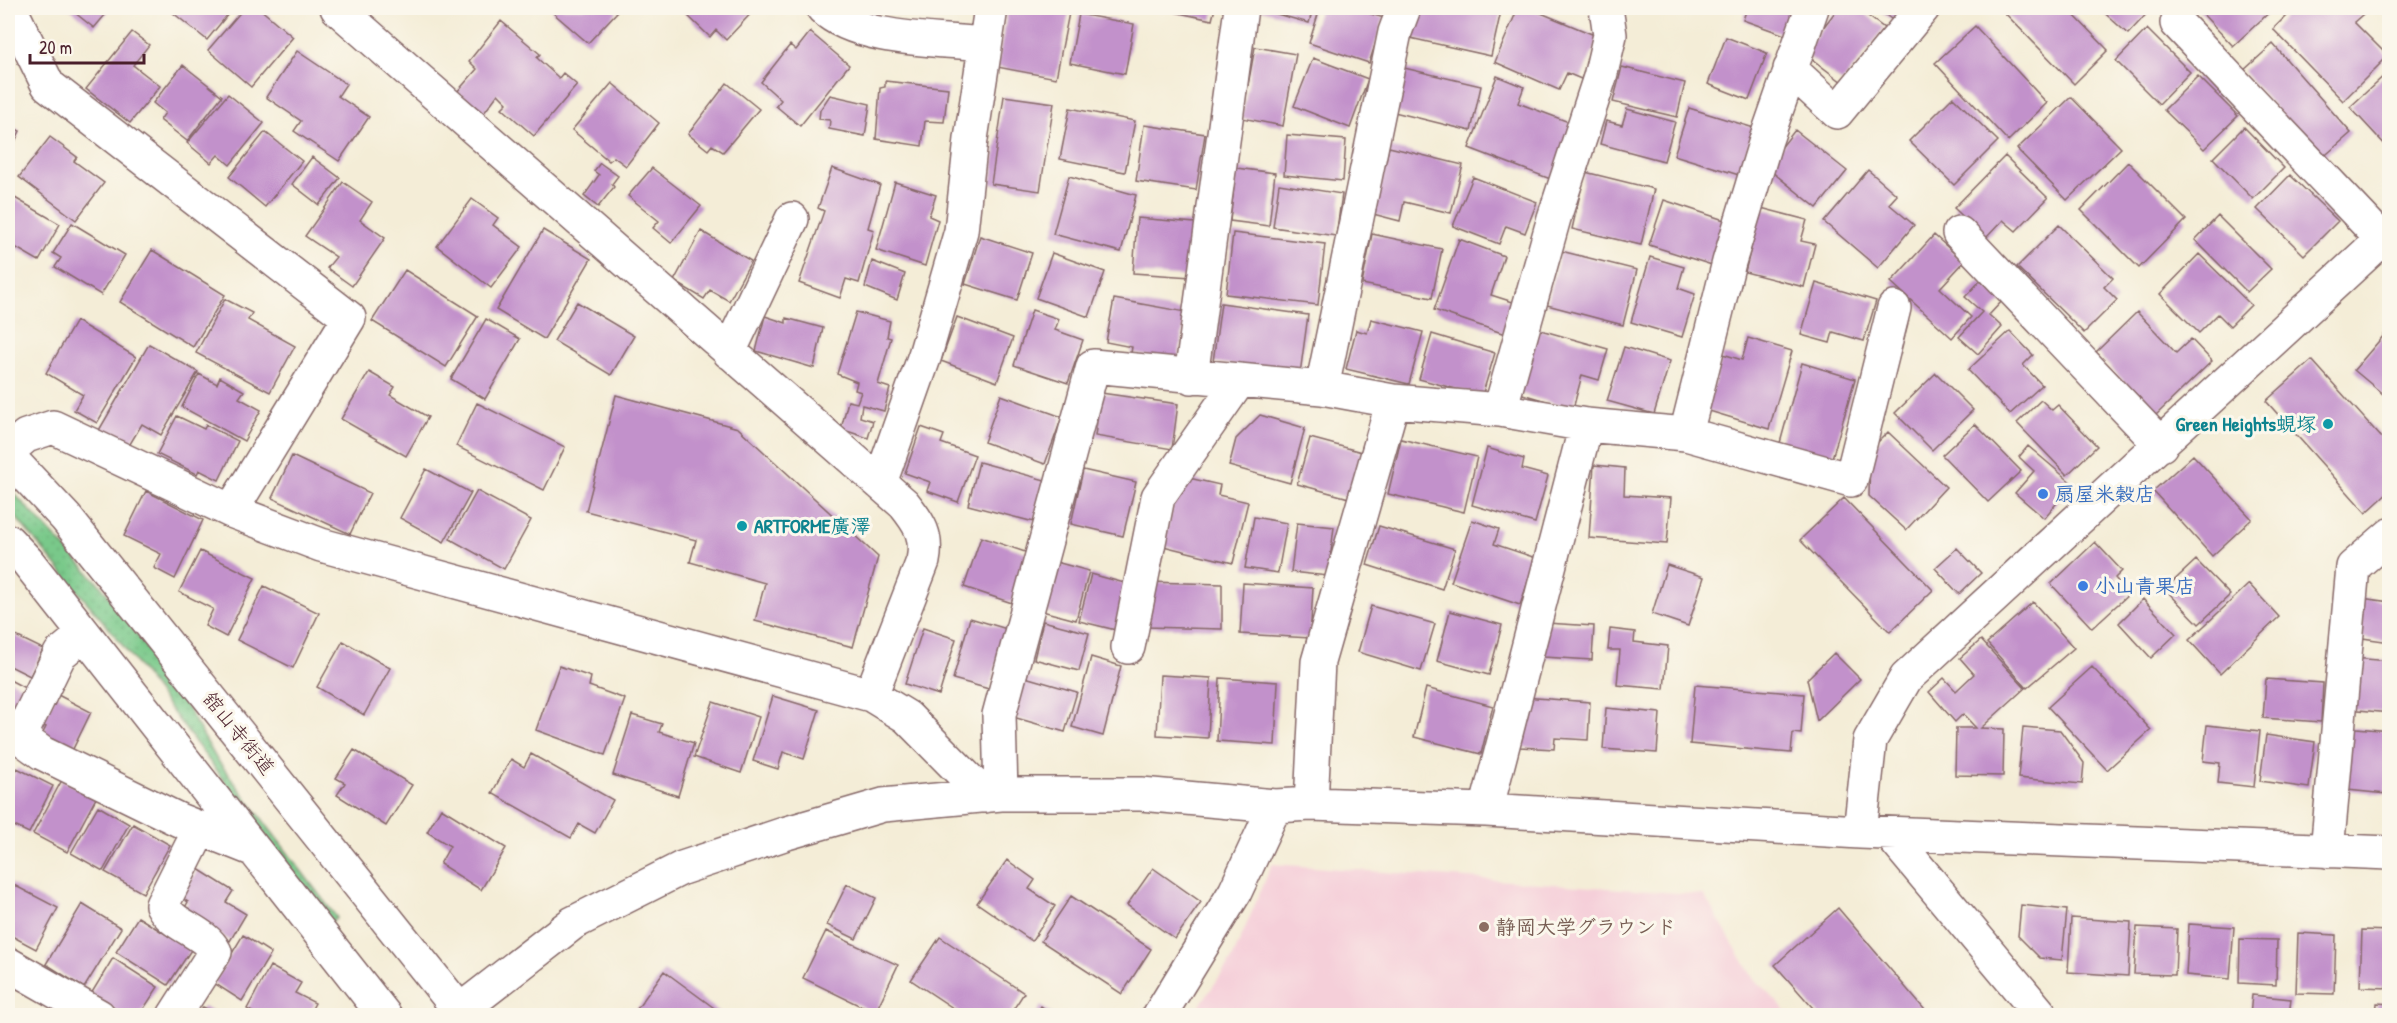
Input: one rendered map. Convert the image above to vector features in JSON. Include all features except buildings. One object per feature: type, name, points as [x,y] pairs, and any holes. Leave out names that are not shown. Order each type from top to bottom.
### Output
[{"type":"street","points":[[10,8],[48,85],[349,318],[231,511]]},
{"type":"street","points":[[336,8],[904,504],[921,525],[926,543],[923,561],[871,695]]},
{"type":"street","points":[[823,8],[832,16],[877,33],[984,44]]},
{"type":"street","points":[[880,483],[925,355],[961,231],[984,44],[991,8]]},
{"type":"street","points":[[1191,377],[1240,8]]},
{"type":"street","points":[[1322,388],[1395,32],[1404,8]]},
{"type":"street","points":[[1500,410],[1554,218],[1600,77],[1610,35],[1606,8]]},
{"type":"street","points":[[1686,434],[1729,262],[1766,140],[1812,8]]},
{"type":"street","points":[[1790,69],[1838,112],[1923,8]]},
{"type":"street","points":[[2042,1016],[1875,833],[1870,740],[1906,678],[2386,235],[2177,23]]},
{"type":"street","points":[[729,352],[792,219]]},
{"type":"street","points":[[1959,233],[2161,445]]},
{"type":"street","points":[[993,795],[999,715],[1094,366],[1322,388],[1393,401],[1500,410],[1586,426],[1686,434],[1851,480],[1894,308]]},
{"type":"street","points":[[1128,647],[1158,497],[1239,381]]},
{"type":"street","points":[[1311,804],[1318,662],[1393,401]]},
{"type":"street","points":[[1486,810],[1586,426]]},
{"type":"street","points":[[8,451],[26,435],[54,427],[231,511],[321,545],[871,695],[907,717],[993,795]]},
{"type":"street","name":"舘山寺街道","points":[[8,456],[66,518],[459,1013]]},
{"type":"street","points":[[2327,851],[2353,567],[2390,535]]},
{"type":"street","points":[[8,541],[385,1016]]},
{"type":"street","points":[[84,634],[60,654],[24,728],[24,740],[52,758],[200,828],[254,850]]},
{"type":"street","points":[[459,1013],[573,923],[682,868],[883,805],[993,795],[1141,794],[1275,806],[1311,804],[1486,810],[1875,833],[2390,854]]},
{"type":"street","points":[[1159,1016],[1235,892],[1275,806]]},
{"type":"street","points":[[174,1016],[215,952],[211,944],[167,915],[162,906],[200,828]]},
{"type":"street","points":[[8,964],[99,1016]]},
{"type":"shaded area","name":"静岡大学グラウンド","points":[[1272,864],[1704,895],[1752,976],[1790,1015],[1193,1015],[1232,959]]},
{"type":"green space","points":[[8,487],[103,588],[176,688],[216,758],[337,918],[330,922],[117,638],[8,508]]},
{"type":"place","name":"Green Heights蜆塚","points":[[2328,424]]},
{"type":"place","name":"扇屋米穀店","points":[[2043,494]]},
{"type":"place","name":"ARTFORME廣澤","points":[[742,526]]},
{"type":"place","name":"小山青果店","points":[[2083,586]]},
{"type":"place","name":"静岡大学グラウンド","points":[[1484,927]]}]
